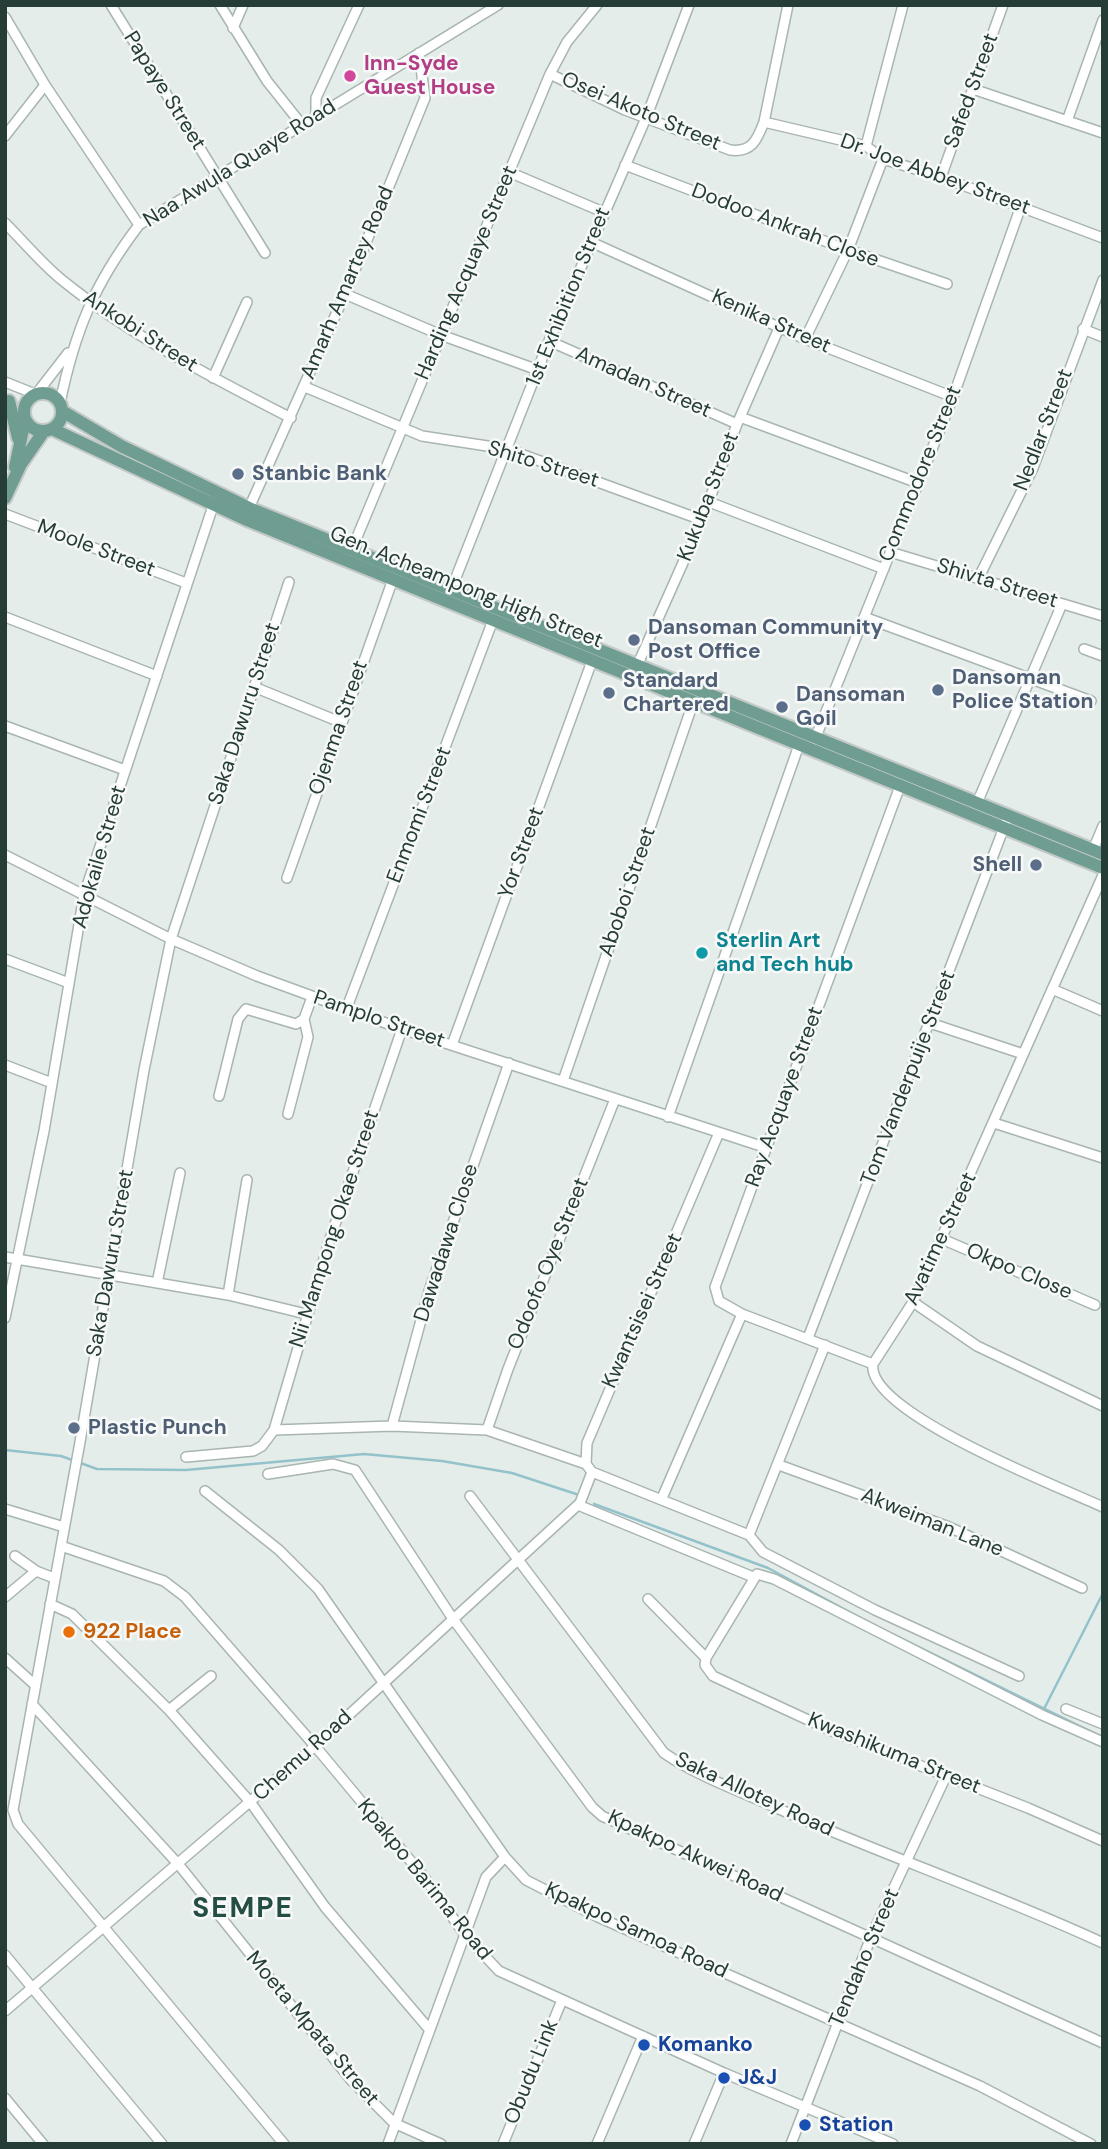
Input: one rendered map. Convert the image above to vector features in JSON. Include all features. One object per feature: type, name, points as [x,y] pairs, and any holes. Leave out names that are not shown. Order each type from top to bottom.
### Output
[{"type":"main road","points":[[5,498],[13,478],[33,445],[60,421],[61,407],[49,393],[36,393],[27,401],[13,478]]},
{"type":"main road","points":[[7,400],[11,435],[18,453]]},
{"type":"main road","name":"Gen. Acheampong High Street","points":[[61,407],[121,446],[250,508],[977,803],[1006,822],[1103,868]]},
{"type":"main road","points":[[24,418],[33,428],[48,430]]},
{"type":"main road","name":"Gen. Acheampong High Street","points":[[48,430],[70,437],[213,506],[693,703],[900,786],[1098,852]]},
{"type":"main road","points":[[33,445],[47,438],[70,437]]},
{"type":"street","name":"Papaye Street","points":[[111,5],[265,253]]},
{"type":"street","points":[[220,5],[267,81],[302,125]]},
{"type":"street","points":[[233,28],[243,5]]},
{"type":"street","points":[[316,117],[316,99],[359,5]]},
{"type":"street","name":"Naa Awula Quaye Road","points":[[61,407],[71,349],[90,301],[111,262],[139,225],[498,5]]},
{"type":"street","name":"Harding Acquaye Street","points":[[352,549],[550,74],[567,42],[597,5]]},
{"type":"street","name":"1st Exhibition Street","points":[[451,590],[549,341],[646,118],[690,5]]},
{"type":"street","name":"Osei Akoto Street","points":[[550,74],[646,118],[737,151],[753,145],[764,122],[788,5]]},
{"type":"street","points":[[866,146],[903,5]]},
{"type":"street","name":"Safed Street","points":[[941,177],[1003,5]]},
{"type":"street","points":[[5,17],[45,85],[139,225]]},
{"type":"street","points":[[1067,121],[1103,20]]},
{"type":"street","name":"Amarh Amartey Road","points":[[250,508],[345,294],[425,98],[419,54]]},
{"type":"street","points":[[5,136],[45,85]]},
{"type":"street","points":[[973,89],[1103,133]]},
{"type":"street","name":"Dr. Joe Abbey Street","points":[[764,122],[866,146],[883,159],[941,177],[1103,238]]},
{"type":"street","points":[[805,339],[848,250],[883,159]]},
{"type":"street","name":"Dodoo Ankrah Close","points":[[625,165],[848,250],[947,284]]},
{"type":"street","points":[[509,172],[603,212]]},
{"type":"street","name":"Commodore Street","points":[[816,739],[953,397],[1021,206]]},
{"type":"street","name":"Ankobi Street","points":[[5,223],[60,279],[90,301],[212,378],[291,418]]},
{"type":"street","name":"Kenika Street","points":[[591,242],[779,328],[953,397]]},
{"type":"street","name":"Nedlar Street","points":[[979,578],[1033,468],[1103,280]]},
{"type":"street","points":[[345,294],[441,335],[538,370]]},
{"type":"street","points":[[212,378],[247,302]]},
{"type":"street","name":"Kukuba Street","points":[[637,666],[702,520],[739,420],[779,328]]},
{"type":"street","points":[[1083,329],[1103,337]]},
{"type":"street","name":"Amadan Street","points":[[549,341],[739,420],[918,483]]},
{"type":"street","name":"Naa Awula Quaye Road","points":[[36,393],[71,349]]},
{"type":"street","points":[[5,382],[36,393]]},
{"type":"street","name":"Shito Street","points":[[305,387],[401,429],[422,436],[507,449],[702,520]]},
{"type":"street","points":[[7,400],[24,418]]},
{"type":"street","points":[[709,502],[884,569]]},
{"type":"street","name":"Adokaile Street","points":[[5,1318],[19,1259],[52,1083],[84,895],[213,506]]},
{"type":"street","name":"Moole Street","points":[[5,514],[186,583]]},
{"type":"street","name":"Shivta Street","points":[[890,552],[1103,616]]},
{"type":"street","name":"Ojenma Street","points":[[287,878],[340,722],[393,579]]},
{"type":"street","name":"Saka Dawuru Street","points":[[13,1810],[75,1471],[107,1274],[171,939],[289,582]]},
{"type":"street","points":[[977,803],[1062,604]]},
{"type":"street","points":[[864,617],[1091,701]]},
{"type":"street","points":[[5,618],[157,676]]},
{"type":"street","name":"Enmomi Street","points":[[346,1010],[493,620]]},
{"type":"street","points":[[1084,649],[1103,656]]},
{"type":"street","name":"Yor Street","points":[[452,1045],[592,661]]},
{"type":"street","points":[[254,687],[340,722]]},
{"type":"street","name":"Aboboi Street","points":[[563,1081],[693,703]]},
{"type":"street","points":[[5,726],[125,770]]},
{"type":"street","points":[[668,1117],[799,745]]},
{"type":"street","name":"Ray Acquaye Street","points":[[825,1345],[742,1314],[719,1301],[715,1287],[900,786]]},
{"type":"street","name":"Tom Vanderpuije Street","points":[[808,1338],[1006,822]]},
{"type":"street","points":[[1098,852],[1103,826]]},
{"type":"street","name":"Pamplo Street","points":[[5,855],[171,939],[312,997],[718,1135],[767,1148]]},
{"type":"street","name":"Avatime Street","points":[[873,1364],[914,1302],[1103,875]]},
{"type":"street","points":[[5,959],[69,983]]},
{"type":"street","points":[[1052,989],[1103,1010]]},
{"type":"street","points":[[288,1114],[309,1037],[304,1019],[312,997]]},
{"type":"street","points":[[219,1096],[238,1018],[246,1009],[296,1024],[304,1019]]},
{"type":"street","points":[[930,1023],[1023,1054]]},
{"type":"street","name":"Nii Mampong Okae Street","points":[[274,1430],[306,1314],[402,1029]]},
{"type":"street","name":"Dawadawa Close","points":[[392,1426],[429,1291],[509,1063]]},
{"type":"street","points":[[5,1065],[52,1083]]},
{"type":"street","name":"Odoofo Oye Street","points":[[487,1430],[512,1357],[615,1100]]},
{"type":"street","points":[[994,1123],[1103,1158]]},
{"type":"street","name":"Kwantsisei Street","points":[[586,1464],[587,1443],[718,1135]]},
{"type":"street","points":[[157,1283],[180,1173]]},
{"type":"street","points":[[228,1295],[247,1180]]},
{"type":"street","name":"Okpo Close","points":[[942,1239],[1095,1305]]},
{"type":"street","points":[[5,1257],[228,1295],[306,1314]]},
{"type":"street","points":[[914,1302],[977,1346],[1103,1406]]},
{"type":"street","points":[[662,1498],[742,1314]]},
{"type":"street","points":[[749,1535],[825,1345],[873,1364],[873,1376],[884,1392],[935,1428],[1103,1507]]},
{"type":"street","points":[[186,1457],[253,1451],[262,1446],[274,1430],[392,1426],[487,1430],[586,1464],[592,1472],[749,1535],[763,1552],[875,1610],[1019,1676]]},
{"type":"street","name":"Kpakpo Akwei Road","points":[[268,1474],[333,1464],[355,1470],[453,1619],[596,1812],[1103,2043]]},
{"type":"street","name":"Akweiman Lane","points":[[779,1465],[949,1527],[1082,1588]]},
{"type":"street","name":"Chemu Road","points":[[5,2011],[179,1865],[316,1745],[579,1504],[592,1472]]},
{"type":"street","name":"Kpakpo Samoa Road","points":[[205,1491],[279,1550],[318,1589],[505,1857],[526,1880],[598,1917],[980,2086],[1091,2144]]},
{"type":"street","name":"Saka Allotey Road","points":[[470,1496],[520,1558],[664,1753],[692,1770],[905,1863],[1037,1912],[1103,1943]]},
{"type":"street","points":[[579,1504],[752,1577]]},
{"type":"street","points":[[5,1509],[64,1527]]},
{"type":"street","name":"Kpakpo Barima Road","points":[[61,1546],[174,1587],[316,1745],[424,1877],[465,1935],[499,1971],[724,2073],[893,2144]]},
{"type":"street","points":[[15,1556],[36,1571],[54,1578]]},
{"type":"street","points":[[5,1597],[36,1571]]},
{"type":"street","points":[[707,1655],[743,1599],[752,1577],[757,1574],[774,1579],[1042,1715],[1103,1742]]},
{"type":"street","name":"Kwashikuma Street","points":[[648,1599],[707,1655],[705,1665],[713,1676],[832,1731],[1103,1841]]},
{"type":"street","points":[[50,1604],[72,1614],[169,1710],[251,1802],[326,1907],[429,2029]]},
{"type":"street","points":[[5,1658],[35,1685]]},
{"type":"street","points":[[169,1710],[211,1676]]},
{"type":"street","name":"Moeta Mpata Street","points":[[32,1704],[179,1865],[351,2080],[394,2123],[441,2144]]},
{"type":"street","points":[[1066,1709],[1103,1724]]},
{"type":"street","name":"Tendaho Street","points":[[791,2144],[871,1937],[946,1776]]},
{"type":"street","points":[[5,1801],[13,1810],[18,1824],[284,2144]]},
{"type":"street","points":[[388,2144],[486,1877],[505,1857]]},
{"type":"street","points":[[5,1955],[162,2144]]},
{"type":"street","name":"Obudu Link","points":[[503,2144],[562,2000]]},
{"type":"street","points":[[597,2144],[643,2036]]},
{"type":"street","points":[[694,2144],[724,2073]]},
{"type":"street","points":[[5,2098],[43,2144]]},
{"type":"waterway","points":[[5,1450],[61,1456],[97,1469],[186,1470],[364,1454],[442,1461],[512,1473],[576,1494]]},
{"type":"waterway","points":[[594,1504],[768,1568],[870,1623],[1100,1736]]},
{"type":"waterway","points":[[1044,1709],[1103,1593]]},
{"type":"place","name":"Inn-Syde Guest House","points":[[350,76]]},
{"type":"place","name":"Stanbic Bank","points":[[238,474]]},
{"type":"place","name":"Dansoman Community Post Office","points":[[634,640]]},
{"type":"place","name":"Dansoman Police Station","points":[[938,690]]},
{"type":"place","name":"Standard Chartered","points":[[609,693]]},
{"type":"place","name":"Dansoman Goil","points":[[782,707]]},
{"type":"place","name":"Shell","points":[[1036,865]]},
{"type":"place","name":"Sterlin Art and Tech hub","points":[[702,953]]},
{"type":"place","name":"Plastic Punch","points":[[74,1428]]},
{"type":"place","name":"922 Place","points":[[69,1632]]},
{"type":"place","name":"Komanko","points":[[644,2045]]},
{"type":"place","name":"J&J","points":[[724,2078]]},
{"type":"place","name":"Station","points":[[805,2125]]},
{"type":"district","name":"SEMPE","points":[[243,1910]]}]
